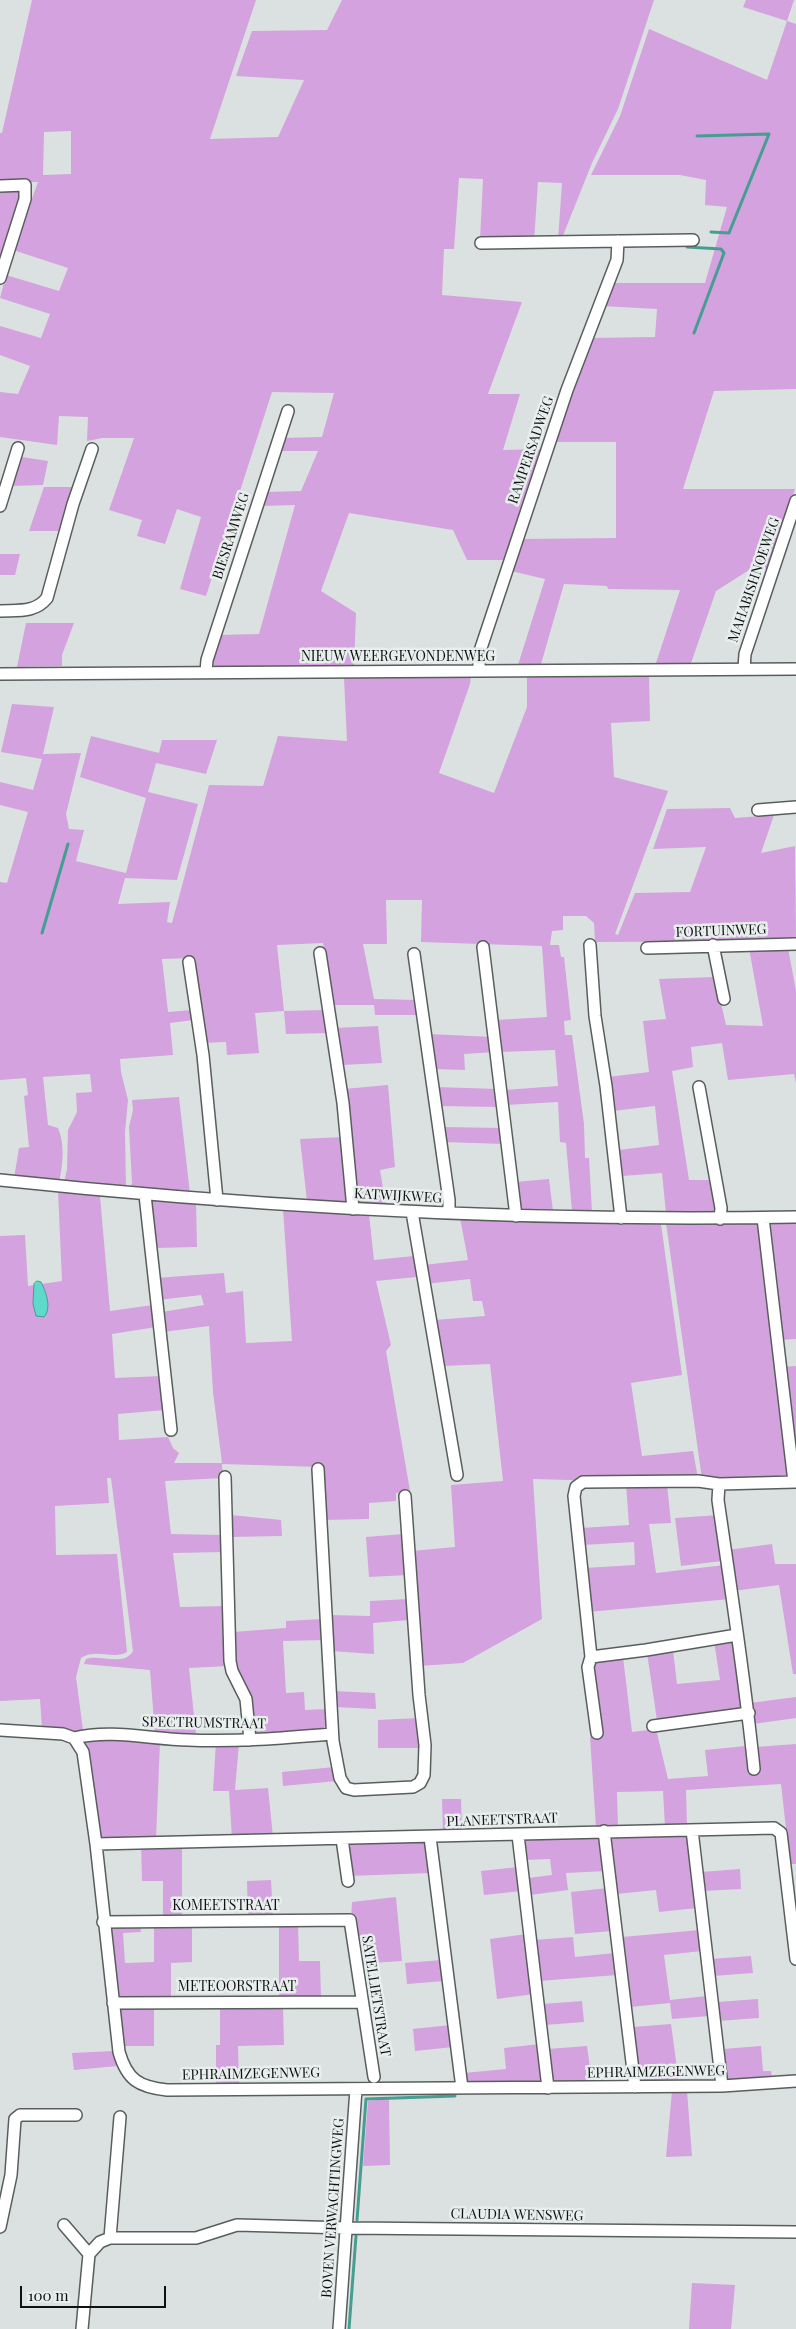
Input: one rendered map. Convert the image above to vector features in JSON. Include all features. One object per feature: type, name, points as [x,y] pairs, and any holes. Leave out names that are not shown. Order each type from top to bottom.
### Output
[{"type":"street","points":[[0,186],[25,185],[25,199],[0,278]]},
{"type":"street","points":[[481,243],[693,240]]},
{"type":"street","name":"RAMPERSADWEG","points":[[478,670],[479,654],[511,555],[567,390],[617,260],[618,241]]},
{"type":"street","name":"BIESRAMWEG","points":[[206,672],[207,660],[288,411]]},
{"type":"street","points":[[0,506],[18,448]]},
{"type":"street","points":[[0,611],[32,610],[47,598],[73,504],[92,449]]},
{"type":"street","name":"MAHABISHNOEWEG","points":[[744,669],[745,654],[796,502]]},
{"type":"street","name":"NIEUW WEERGEVONDENWEG","points":[[0,674],[796,669]]},
{"type":"street","points":[[758,810],[796,807]]},
{"type":"street","name":"FORTUINWEG","points":[[647,948],[796,944]]},
{"type":"street","points":[[590,945],[594,1016],[611,1122],[621,1218]]},
{"type":"street","points":[[713,945],[724,999]]},
{"type":"street","points":[[484,947],[516,1216]]},
{"type":"street","points":[[320,953],[343,1103],[353,1209]]},
{"type":"street","points":[[414,954],[449,1200],[449,1213]]},
{"type":"street","points":[[188,962],[202,1047],[217,1200]]},
{"type":"street","points":[[699,1086],[721,1208],[720,1219]]},
{"type":"street","name":"KATWIJKWEG","points":[[0,1180],[145,1195],[412,1212],[621,1218],[720,1219],[796,1217]]},
{"type":"street","points":[[145,1195],[171,1430]]},
{"type":"street","points":[[412,1212],[457,1475]]},
{"type":"street","points":[[597,1733],[588,1667],[591,1657],[574,1496],[576,1487],[583,1482],[698,1481],[720,1484],[795,1482],[763,1218]]},
{"type":"street","points":[[318,1469],[332,1734],[340,1778],[346,1788],[354,1790],[404,1789],[420,1783],[424,1775],[425,1745],[419,1695],[405,1496]]},
{"type":"street","points":[[225,1477],[230,1661],[232,1671],[246,1698],[250,1740]]},
{"type":"street","points":[[720,1484],[718,1500],[737,1634],[743,1660],[754,1769]]},
{"type":"street","points":[[591,1657],[646,1650],[737,1634]]},
{"type":"street","points":[[653,1726],[749,1713]]},
{"type":"street","points":[[0,1730],[63,1734],[74,1738]]},
{"type":"street","name":"SPECTRUMSTRAAT","points":[[74,1738],[90,1735],[109,1735],[188,1740],[250,1740],[332,1734]]},
{"type":"street","name":"EPHRAIMZEGENWEG","points":[[74,1738],[83,1752],[96,1844],[119,2052],[123,2066],[135,2081],[143,2085],[167,2090],[548,2088],[722,2086],[796,2081]]},
{"type":"street","name":"PLANEETSTRAAT","points":[[96,1844],[518,1835],[604,1831],[778,1829],[781,1833],[796,1959]]},
{"type":"street","points":[[692,1830],[722,2086]]},
{"type":"street","points":[[604,1831],[635,2087]]},
{"type":"street","points":[[518,1835],[548,2088]]},
{"type":"street","points":[[430,1837],[462,2088]]},
{"type":"street","points":[[342,1839],[348,1881]]},
{"type":"street","name":"KOMEETSTRAAT","points":[[104,1922],[350,1920]]},
{"type":"street","name":"SATELLIETSTRAAT","points":[[350,1920],[374,2077]]},
{"type":"street","name":"METEOORSTRAAT","points":[[113,2003],[362,2002]]},
{"type":"street","name":"BOVEN VERWACHTINGWEG","points":[[339,2329],[356,2089]]},
{"type":"street","points":[[0,2227],[11,2175],[15,2119],[20,2115],[76,2115]]},
{"type":"street","points":[[82,2329],[89,2254],[100,2242],[110,2238],[120,2117]]},
{"type":"street","points":[[64,2225],[89,2254]]},
{"type":"street","name":"CLAUDIA WENSWEG","points":[[110,2238],[196,2238],[237,2225],[347,2228],[796,2232]]},
{"type":"shaded area","points":[[32,0],[256,0],[210,139],[278,137],[304,80],[236,76],[252,31],[327,30],[342,0],[654,0],[618,109],[592,163],[562,238],[558,240],[562,183],[538,182],[534,241],[480,240],[483,179],[459,178],[454,249],[444,249],[442,295],[522,302],[488,394],[520,394],[503,450],[543,449],[507,560],[467,560],[453,530],[349,513],[321,591],[356,613],[354,666],[215,666],[211,662],[218,635],[259,634],[295,505],[261,506],[266,492],[301,491],[318,451],[278,451],[282,438],[322,437],[334,393],[272,392],[206,596],[180,589],[201,517],[177,509],[165,544],[137,536],[142,520],[109,510],[134,438],[102,438],[87,441],[88,417],[59,416],[57,445],[0,437],[0,392],[18,394],[30,366],[0,355],[0,326],[41,338],[50,314],[0,298],[6,275],[59,291],[68,268],[13,250],[38,182],[0,182],[0,133],[2,133]],"holes":[[[71,131],[71,174],[43,175],[44,132]]]},
{"type":"shaded area","points":[[746,0],[794,0],[787,21],[743,7]]},
{"type":"shaded area","points":[[787,21],[796,24],[796,389],[714,391],[683,489],[795,489],[768,570],[757,565],[716,591],[691,663],[656,663],[680,590],[608,589],[607,586],[564,584],[541,664],[518,665],[545,579],[511,571],[521,539],[616,538],[616,442],[555,442],[591,338],[655,337],[657,309],[602,306],[612,283],[705,283],[727,207],[705,205],[706,180],[680,175],[591,175],[620,116],[649,29],[767,80]]},
{"type":"shaded area","points":[[0,189],[18,190],[22,195],[0,261]]},
{"type":"shaded area","points":[[22,457],[48,461],[43,485],[9,486],[15,466]]},
{"type":"shaded area","points":[[44,487],[77,487],[63,531],[29,531]]},
{"type":"shaded area","points":[[0,554],[20,554],[15,575],[0,575]]},
{"type":"shaded area","points":[[26,623],[74,623],[62,655],[62,666],[17,667]]},
{"type":"shaded area","points":[[649,675],[650,721],[611,723],[614,777],[668,791],[615,934],[618,935],[635,893],[690,892],[706,847],[653,849],[667,809],[730,808],[735,818],[774,815],[761,853],[795,846],[796,941],[595,942],[594,923],[586,916],[563,916],[563,930],[552,931],[550,945],[559,945],[561,957],[564,957],[571,1020],[564,1021],[565,1035],[572,1035],[584,1124],[585,1158],[589,1158],[592,1212],[572,1211],[566,1143],[560,1142],[558,1102],[506,1105],[505,1090],[558,1086],[555,1050],[499,1052],[495,1020],[547,1017],[542,946],[421,942],[422,900],[386,900],[387,944],[363,944],[374,999],[418,1000],[420,1015],[375,1015],[374,1005],[332,1005],[323,943],[277,945],[284,1011],[255,1013],[259,1053],[227,1055],[226,1042],[201,1043],[190,958],[162,959],[168,1012],[192,1010],[193,1020],[170,1023],[173,1055],[120,1059],[121,1072],[128,1100],[125,1132],[126,1189],[64,1183],[67,1169],[68,1130],[77,1112],[76,1093],[92,1092],[90,1074],[43,1077],[48,1125],[58,1128],[62,1141],[62,1162],[59,1182],[14,1178],[19,1148],[29,1147],[24,1096],[28,1095],[26,1078],[0,1080],[0,882],[7,883],[28,812],[0,805],[0,782],[33,790],[42,759],[1,752],[12,704],[54,707],[43,754],[81,753],[66,814],[69,829],[84,830],[76,861],[126,873],[146,798],[80,777],[91,736],[159,753],[162,740],[217,740],[206,774],[156,763],[148,792],[198,804],[177,880],[125,878],[118,904],[170,902],[167,922],[172,923],[209,785],[263,786],[278,736],[347,741],[344,678],[471,676],[470,684],[439,773],[494,793],[527,707],[527,677]]},
{"type":"shaded area","points":[[749,948],[788,948],[796,991],[796,1083],[794,1074],[728,1080],[722,1043],[691,1047],[693,1067],[672,1071],[689,1180],[711,1180],[718,1213],[666,1213],[662,1173],[622,1176],[619,1150],[659,1145],[655,1106],[613,1111],[608,1077],[649,1072],[643,1021],[666,1019],[659,979],[715,977],[726,1025],[763,1026]]},
{"type":"shaded area","points":[[325,1010],[329,1033],[286,1034],[284,1011]]},
{"type":"shaded area","points":[[378,1026],[382,1063],[341,1065],[335,1028]]},
{"type":"shaded area","points":[[429,1034],[492,1037],[494,1052],[464,1054],[465,1070],[433,1069]]},
{"type":"shaded area","points":[[388,1085],[395,1167],[380,1170],[386,1206],[358,1204],[344,1089]]},
{"type":"shaded area","points":[[435,1087],[498,1089],[500,1107],[437,1106]]},
{"type":"shaded area","points":[[179,1097],[190,1194],[130,1190],[132,1183],[129,1127],[133,1110],[132,1100]]},
{"type":"shaded area","points":[[441,1127],[503,1128],[504,1144],[443,1142]]},
{"type":"shaded area","points":[[344,1137],[350,1203],[307,1201],[300,1139]]},
{"type":"shaded area","points":[[549,1179],[553,1211],[520,1211],[515,1182]]},
{"type":"shaded area","points":[[58,1191],[100,1196],[110,1311],[153,1305],[156,1327],[112,1334],[115,1378],[162,1376],[165,1410],[118,1414],[119,1440],[168,1437],[173,1448],[179,1453],[174,1463],[222,1463],[213,1392],[209,1326],[163,1332],[162,1312],[204,1305],[201,1295],[158,1300],[156,1278],[224,1273],[226,1293],[243,1291],[246,1343],[292,1341],[283,1209],[369,1214],[374,1260],[414,1256],[416,1277],[376,1281],[391,1345],[386,1351],[410,1491],[396,1493],[396,1501],[369,1503],[369,1519],[323,1520],[320,1467],[222,1464],[223,1478],[165,1481],[171,1534],[223,1535],[224,1552],[173,1553],[180,1607],[226,1606],[228,1666],[189,1668],[196,1735],[155,1734],[150,1670],[84,1664],[86,1659],[92,1658],[124,1658],[133,1651],[111,1478],[107,1478],[109,1503],[55,1506],[56,1555],[117,1554],[127,1652],[116,1655],[93,1654],[81,1658],[76,1677],[83,1730],[81,1732],[42,1728],[40,1699],[0,1701],[0,1236],[25,1235],[28,1286],[62,1281]]},
{"type":"shaded area","points":[[150,1200],[196,1202],[197,1247],[154,1248]]},
{"type":"shaded area","points":[[460,1218],[661,1224],[682,1375],[631,1383],[642,1456],[693,1451],[698,1478],[607,1481],[533,1479],[542,1619],[463,1663],[419,1666],[412,1551],[455,1547],[451,1485],[503,1481],[490,1364],[442,1366],[435,1320],[485,1316],[482,1301],[473,1301],[470,1279],[425,1284],[423,1265],[468,1260]]},
{"type":"shaded area","points":[[796,1222],[796,1339],[779,1340],[768,1223]]},
{"type":"shaded area","points":[[666,1223],[757,1223],[760,1228],[788,1476],[784,1478],[702,1479]]},
{"type":"shaded area","points":[[37,1281],[41,1282],[45,1290],[48,1305],[44,1317],[36,1316],[33,1304],[34,1284]]},
{"type":"shaded area","points":[[796,1366],[796,1470],[782,1367]]},
{"type":"shaded area","points":[[626,1484],[667,1484],[671,1523],[649,1524],[656,1573],[725,1565],[730,1599],[588,1612],[584,1568],[635,1565],[634,1542],[582,1545],[581,1528],[629,1525]]},
{"type":"shaded area","points":[[231,1515],[281,1520],[282,1536],[231,1537]]},
{"type":"shaded area","points":[[719,1515],[722,1561],[681,1566],[675,1518]]},
{"type":"shaded area","points":[[404,1534],[407,1575],[369,1577],[366,1537]]},
{"type":"shaded area","points":[[772,1544],[775,1564],[796,1564],[796,1674],[793,1674],[779,1585],[733,1591],[728,1550]]},
{"type":"shaded area","points":[[408,1599],[409,1620],[373,1623],[374,1654],[331,1651],[329,1615],[370,1616],[370,1601]]},
{"type":"shaded area","points":[[323,1619],[324,1640],[283,1641],[286,1693],[304,1692],[305,1710],[328,1709],[328,1724],[322,1729],[254,1735],[235,1671],[233,1632],[286,1628],[286,1621]]},
{"type":"shaded area","points":[[733,1638],[745,1709],[657,1720],[647,1653],[673,1650],[677,1684],[720,1680],[714,1641]]},
{"type":"shaded area","points":[[623,1657],[632,1732],[656,1729],[668,1779],[708,1776],[705,1750],[746,1746],[749,1773],[758,1772],[756,1747],[796,1744],[796,1864],[790,1864],[781,1784],[686,1790],[687,1826],[665,1827],[663,1791],[617,1792],[618,1827],[596,1828],[590,1737],[600,1736],[590,1668],[594,1659]]},
{"type":"shaded area","points":[[334,1691],[375,1693],[376,1709],[335,1707]]},
{"type":"shaded area","points":[[796,1697],[796,1718],[753,1724],[750,1703]]},
{"type":"shaded area","points":[[419,1718],[420,1748],[378,1748],[378,1720]]},
{"type":"shaded area","points":[[89,1738],[160,1742],[156,1839],[104,1840],[99,1838],[86,1747],[86,1740]]},
{"type":"shaded area","points":[[216,1742],[239,1743],[235,1790],[268,1788],[273,1837],[232,1838],[229,1791],[213,1791]]},
{"type":"shaded area","points":[[335,1767],[337,1781],[283,1786],[282,1772]]},
{"type":"shaded area","points":[[442,1799],[461,1799],[462,1833],[443,1834]]},
{"type":"shaded area","points":[[683,1834],[689,1838],[697,1908],[659,1912],[656,1890],[616,1894],[609,1838],[612,1835]]},
{"type":"shaded area","points":[[600,1836],[606,1871],[566,1873],[568,1890],[530,1895],[528,1878],[552,1875],[550,1859],[524,1860],[524,1840],[527,1838]]},
{"type":"shaded area","points":[[349,1841],[427,1844],[430,1873],[349,1876],[346,1843]]},
{"type":"shaded area","points":[[141,1844],[182,1844],[182,1917],[163,1917],[163,1881],[142,1881]]},
{"type":"shaded area","points":[[518,1867],[521,1891],[484,1895],[481,1871]]},
{"type":"shaded area","points":[[740,1869],[741,1889],[702,1891],[701,1872]]},
{"type":"shaded area","points":[[271,1880],[273,1917],[248,1917],[247,1881]]},
{"type":"shaded area","points":[[608,1888],[612,1931],[575,1934],[571,1892]]},
{"type":"shaded area","points":[[396,1897],[402,1961],[356,1964],[351,1920],[352,1902]]},
{"type":"shaded area","points":[[140,1924],[141,1932],[123,1933],[125,1963],[154,1962],[154,1925],[192,1924],[192,1962],[171,1963],[171,1999],[119,1998],[117,1995],[109,1930],[112,1925]]},
{"type":"shaded area","points":[[279,1924],[298,1924],[299,1961],[320,1961],[321,1998],[279,1998]]},
{"type":"shaded area","points":[[700,1930],[702,1951],[664,1955],[670,2000],[707,1996],[709,2016],[672,2019],[670,2003],[630,2007],[622,1937]]},
{"type":"shaded area","points":[[527,1934],[534,1994],[497,1999],[490,1939]]},
{"type":"shaded area","points":[[573,1937],[575,1957],[615,1953],[617,1975],[539,1981],[534,1940]]},
{"type":"shaded area","points":[[751,1956],[753,1973],[713,1976],[711,1959]]},
{"type":"shaded area","points":[[442,1960],[444,1981],[407,1984],[405,1963]]},
{"type":"shaded area","points":[[758,1999],[759,2018],[718,2021],[717,2002]]},
{"type":"shaded area","points":[[582,2001],[584,2022],[544,2025],[542,2004]]},
{"type":"shaded area","points":[[220,2005],[283,2005],[284,2045],[238,2046],[239,2085],[216,2085],[216,2045],[220,2045]]},
{"type":"shaded area","points":[[154,2006],[154,2046],[123,2046],[119,2008]]},
{"type":"shaded area","points":[[671,2024],[679,2083],[641,2083],[633,2027]]},
{"type":"shaded area","points":[[451,2025],[453,2047],[415,2051],[413,2029]]},
{"type":"shaded area","points":[[540,2044],[544,2082],[466,2083],[464,2073],[506,2069],[504,2048]]},
{"type":"shaded area","points":[[587,2046],[592,2083],[552,2082],[548,2049]]},
{"type":"shaded area","points":[[761,2046],[763,2071],[771,2071],[772,2078],[727,2081],[723,2049]]},
{"type":"shaded area","points":[[114,2051],[118,2066],[74,2070],[72,2053]]},
{"type":"shaded area","points":[[672,2091],[687,2091],[692,2156],[666,2157]]},
{"type":"shaded area","points":[[389,2099],[390,2165],[363,2166],[368,2101]]},
{"type":"shaded area","points":[[692,2283],[735,2285],[731,2329],[689,2329]]},
{"type":"waterway","points":[[697,136],[769,134],[729,233],[711,232]]},
{"type":"waterway","points":[[687,247],[721,249],[724,253],[694,333]]},
{"type":"waterway","points":[[42,933],[68,844]]},
{"type":"waterway","points":[[357,2220],[366,2099],[455,2096]]},
{"type":"waterway","points":[[349,2329],[356,2236]]}]
